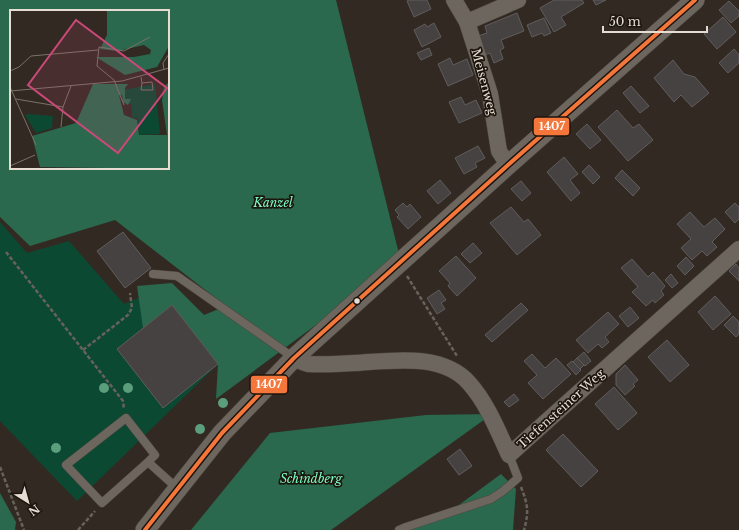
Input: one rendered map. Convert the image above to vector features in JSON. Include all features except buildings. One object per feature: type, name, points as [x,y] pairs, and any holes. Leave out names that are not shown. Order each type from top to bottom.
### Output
[{"type":"street","name":"Meisenweg","points":[[454,0],[467,22],[490,94],[499,151],[508,165]]},
{"type":"street","points":[[467,22],[518,0]]},
{"type":"street","points":[[145,530],[222,433],[294,358],[508,165],[695,0]]},
{"type":"street","name":"Tiefensteiner Weg","points":[[294,358],[307,364],[340,364],[403,360],[434,363],[450,368],[470,384],[486,408],[509,455],[739,249]]},
{"type":"lane","points":[[153,274],[177,276],[294,358]]},
{"type":"lane","points":[[126,418],[155,455],[148,462],[102,503],[66,465],[126,418]]},
{"type":"lane","points":[[399,530],[491,499],[503,491],[518,478],[509,455]]},
{"type":"lane","points":[[148,462],[178,489]]},
{"type":"path","points":[[6,252],[123,401],[126,418]]},
{"type":"path","points":[[400,263],[458,357]]},
{"type":"path","points":[[83,350],[128,315],[132,308],[130,293]]},
{"type":"path","points":[[0,467],[24,530]]},
{"type":"path","points":[[518,478],[527,503],[528,515],[524,530]]},
{"type":"path","points":[[78,530],[102,503]]},
{"type":"green space","name":"Kanzel","points":[[0,0],[336,0],[401,262],[216,399],[218,364],[172,305],[143,328],[137,286],[172,283],[204,315],[226,306],[115,220],[30,246],[0,217]]},
{"type":"green space","points":[[0,222],[27,253],[69,241],[124,304],[156,291],[223,347],[218,364],[77,501],[0,421]]},
{"type":"green space","name":"Schindberg","points":[[492,414],[331,530],[191,530],[270,433],[426,415]]},
{"type":"green space","points":[[501,474],[516,489],[513,530],[404,530],[444,516]]},
{"type":"green space","points":[[0,493],[16,522],[15,530],[0,530]]},
{"type":"transit line","name":"1407","points":[[145,530],[222,433],[294,358],[508,165],[695,0]]}]
